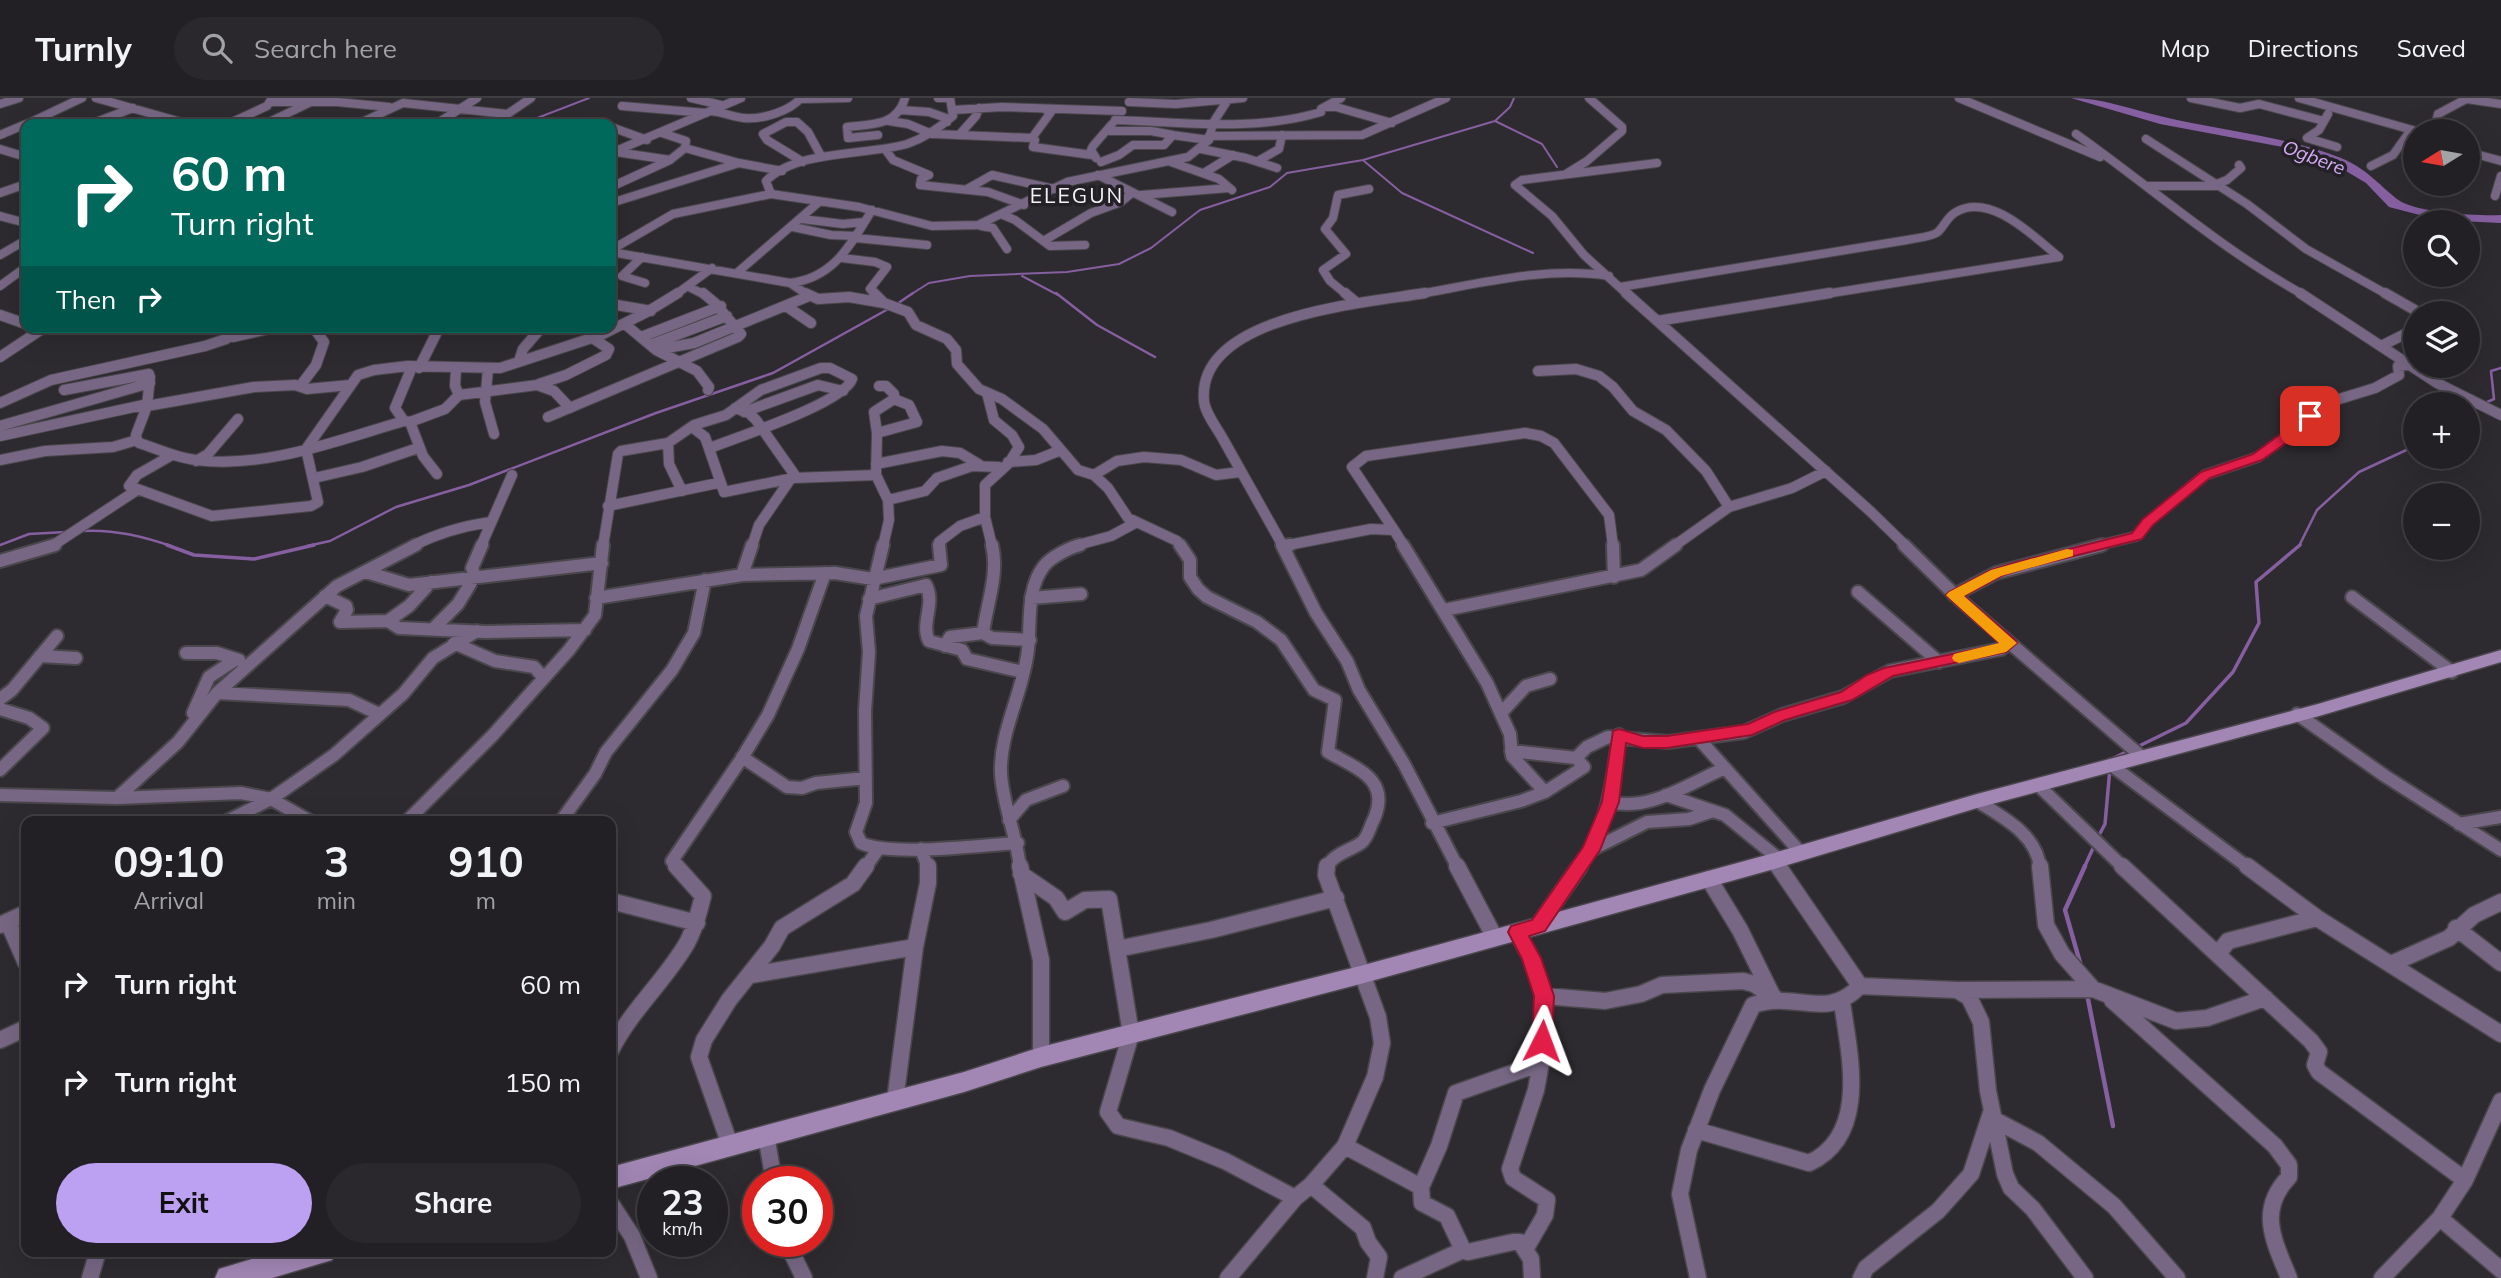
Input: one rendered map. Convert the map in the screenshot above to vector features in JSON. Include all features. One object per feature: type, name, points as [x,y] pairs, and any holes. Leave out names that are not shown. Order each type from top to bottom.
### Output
[{"type":"main road","points":[[616,1177],[964,1082],[1041,1056],[1364,974],[1709,879],[1977,801],[2452,672],[2501,656]]},
{"type":"main road","points":[[228,1278],[287,1257]]},
{"type":"street","points":[[0,104],[19,98]]},
{"type":"street","points":[[40,119],[82,98]]},
{"type":"street","points":[[96,98],[170,119]]},
{"type":"street","points":[[110,101],[119,98]]},
{"type":"street","points":[[426,106],[448,98]]},
{"type":"street","points":[[445,119],[477,98]]},
{"type":"street","points":[[500,119],[531,98]]},
{"type":"street","points":[[634,98],[622,106],[731,113],[747,118],[793,107],[801,99],[843,98]]},
{"type":"street","points":[[691,98],[721,105]]},
{"type":"street","points":[[616,150],[662,133],[741,98]]},
{"type":"street","points":[[889,121],[900,110],[905,98]]},
{"type":"street","points":[[929,112],[939,98],[950,98],[953,116],[933,134]]},
{"type":"street","points":[[953,110],[1176,104],[1243,98]]},
{"type":"street","points":[[1115,120],[1213,123],[1302,120],[1341,98]]},
{"type":"street","points":[[1110,131],[1151,131],[1209,138],[1362,135],[1446,98]]},
{"type":"street","points":[[1556,177],[1587,161],[1622,131],[1622,127],[1589,98]]},
{"type":"street","points":[[1959,98],[2116,162]]},
{"type":"street","points":[[2191,98],[2240,108],[2259,104],[2324,121]]},
{"type":"street","points":[[2299,98],[2403,128]]},
{"type":"street","points":[[616,248],[673,214],[771,194],[872,210],[932,226],[951,228],[978,225],[1067,182],[1190,156],[1201,149],[1209,138],[1213,123],[1229,99]]},
{"type":"street","points":[[2437,119],[2438,114],[2468,99],[2501,104]]},
{"type":"street","points":[[239,119],[267,106],[271,100],[317,100],[390,107]]},
{"type":"street","points":[[276,119],[317,100]]},
{"type":"street","points":[[367,119],[404,100],[426,106],[507,114]]},
{"type":"street","points":[[1149,120],[1156,116],[1175,114],[1176,104]]},
{"type":"street","points":[[1092,155],[1092,145],[1110,131],[1125,105]]},
{"type":"street","points":[[1322,109],[1336,107],[1392,123]]},
{"type":"street","points":[[104,119],[132,108]]},
{"type":"street","points":[[959,135],[976,116],[979,108]]},
{"type":"street","points":[[2333,108],[2319,130],[2307,138],[2337,147]]},
{"type":"street","points":[[1032,138],[1051,112],[1043,109]]},
{"type":"street","points":[[1322,109],[1356,123],[1362,135]]},
{"type":"street","points":[[900,110],[929,112],[946,118],[947,122]]},
{"type":"street","points":[[1369,117],[1384,111]]},
{"type":"street","points":[[848,138],[847,127],[889,121],[908,124],[933,134]]},
{"type":"street","points":[[803,162],[767,140],[763,134],[785,122],[802,123],[809,129],[821,156]]},
{"type":"street","points":[[0,135],[21,128]]},
{"type":"street","points":[[616,129],[647,139]]},
{"type":"street","points":[[616,185],[670,160],[685,148],[686,141],[683,138],[662,133]]},
{"type":"street","points":[[771,194],[766,181],[772,176],[821,156],[885,149],[933,134],[1032,138]]},
{"type":"street","points":[[2076,134],[2149,186],[2221,244],[2263,273],[2316,302],[2403,361]]},
{"type":"street","points":[[848,138],[878,135]]},
{"type":"street","points":[[1101,162],[1119,155],[1133,145],[1164,145],[1172,135]]},
{"type":"street","points":[[1258,161],[1280,148],[1283,143],[1282,135]]},
{"type":"street","points":[[842,154],[858,143],[848,138]]},
{"type":"street","points":[[1032,138],[1035,140],[1032,146],[1038,149],[1092,155],[1111,173]]},
{"type":"street","points":[[2146,139],[2219,185],[2306,249],[2403,303]]},
{"type":"street","points":[[2371,166],[2393,155],[2403,141]]},
{"type":"street","points":[[685,148],[761,170],[772,176]]},
{"type":"street","points":[[0,149],[21,155]]},
{"type":"street","points":[[885,149],[893,160],[929,175],[921,179],[920,186],[988,192],[1024,205]]},
{"type":"street","points":[[1201,149],[1258,161],[1277,168]]},
{"type":"street","points":[[616,152],[670,160]]},
{"type":"street","points":[[0,159],[21,155]]},
{"type":"street","points":[[1204,173],[1233,155]]},
{"type":"street","points":[[2480,155],[2501,161]]},
{"type":"street","points":[[1190,156],[1219,163]]},
{"type":"street","points":[[1045,240],[1054,238],[1095,211],[1137,194],[1232,190],[1219,179],[1171,162]]},
{"type":"street","points":[[616,200],[739,163]]},
{"type":"street","points":[[1657,163],[1522,180],[1514,185],[1552,216],[1584,255],[1826,471],[2005,646],[2023,655],[2141,756]]},
{"type":"street","points":[[2149,186],[2219,185],[2239,172],[2239,165]]},
{"type":"street","points":[[761,170],[782,172]]},
{"type":"street","points":[[967,189],[992,175],[1054,189]]},
{"type":"street","points":[[1097,175],[1172,212]]},
{"type":"street","points":[[2495,197],[2501,176]]},
{"type":"street","points":[[0,193],[21,186]]},
{"type":"street","points":[[1357,303],[1322,270],[1346,254],[1325,229],[1333,218],[1338,195],[1368,189]]},
{"type":"street","points":[[738,272],[819,202]]},
{"type":"street","points":[[1620,287],[1907,240],[1938,232],[1942,221],[1963,209],[1983,206],[2038,240],[2059,257],[1657,321]]},
{"type":"street","points":[[616,252],[790,283],[818,278],[842,258],[872,210]]},
{"type":"street","points":[[1003,215],[1045,240],[1050,246],[1059,248],[1085,245]]},
{"type":"street","points":[[0,216],[21,222]]},
{"type":"street","points":[[890,232],[902,218]]},
{"type":"street","points":[[802,219],[843,224],[864,222]]},
{"type":"street","points":[[978,225],[993,228],[1007,249]]},
{"type":"street","points":[[793,227],[857,237],[890,232],[927,250],[932,226]]},
{"type":"street","points":[[0,258],[21,243]]},
{"type":"street","points":[[642,257],[622,276],[645,283]]},
{"type":"street","points":[[0,258],[20,263],[0,286]]},
{"type":"street","points":[[842,258],[875,262],[887,267],[870,289],[884,303]]},
{"type":"street","points":[[616,329],[689,288],[712,268]]},
{"type":"street","points":[[1495,938],[1432,823],[1404,764],[1359,690],[1347,661],[1316,613],[1283,546],[1204,404],[1205,376],[1217,358],[1243,338],[1269,325],[1357,303],[1562,271],[1609,276]]},
{"type":"street","points":[[790,283],[818,299],[849,297],[884,303],[908,312],[916,325],[947,339],[956,350],[957,364],[979,389],[1002,399],[1043,429],[1078,470],[1094,475],[1108,488],[1128,518],[1177,541],[1191,560],[1189,577],[1198,589],[1207,597],[1257,622],[1281,640],[1314,690],[1335,700],[1359,690]]},
{"type":"street","points":[[548,417],[671,367],[741,334],[721,306],[710,296],[689,288]]},
{"type":"street","points":[[653,347],[694,343],[809,296]]},
{"type":"street","points":[[616,305],[652,311]]},
{"type":"street","points":[[641,337],[721,306]]},
{"type":"street","points":[[786,306],[811,323]]},
{"type":"street","points":[[1,316],[21,322]]},
{"type":"street","points":[[653,347],[727,316]]},
{"type":"street","points":[[626,325],[653,347],[697,371],[709,387],[708,390]]},
{"type":"street","points":[[0,357],[35,333]]},
{"type":"street","points":[[226,339],[234,333]]},
{"type":"street","points":[[0,403],[51,380],[252,333]]},
{"type":"street","points":[[301,385],[321,356],[324,342],[317,333]]},
{"type":"street","points":[[436,333],[395,408],[417,435],[418,448],[426,465],[437,474]]},
{"type":"street","points":[[523,359],[520,358],[523,349],[536,333]]},
{"type":"street","points":[[172,454],[132,480],[129,485],[212,516],[317,505],[314,478],[306,449],[358,375],[369,371],[416,368],[507,367],[523,359],[544,355],[608,333]]},
{"type":"street","points":[[2381,346],[2403,335]]},
{"type":"street","points":[[146,359],[150,378],[147,405],[136,435],[137,440],[139,443],[196,461],[256,458],[306,449],[445,410],[459,395],[539,384],[566,375],[606,355],[609,349],[594,339]]},
{"type":"street","points":[[1954,595],[1996,573],[2137,536],[2148,522],[2205,475],[2258,457],[2336,400],[2375,388],[2399,375],[2398,366],[2403,366]]},
{"type":"street","points":[[710,447],[827,402],[853,382],[830,368],[821,368],[761,390],[739,410]]},
{"type":"street","points":[[456,369],[455,386],[459,395]]},
{"type":"street","points":[[488,369],[483,392],[488,423],[494,434]]},
{"type":"street","points":[[1538,372],[1576,369],[1599,376],[1613,387],[1633,411],[1665,430],[1706,471],[1729,507]]},
{"type":"street","points":[[64,390],[150,378]]},
{"type":"street","points":[[0,426],[150,378]]},
{"type":"street","points":[[2429,378],[2501,415]]},
{"type":"street","points":[[539,384],[559,394],[570,408]]},
{"type":"street","points":[[0,436],[147,405],[258,386],[301,385],[307,389],[350,385]]},
{"type":"street","points":[[412,816],[492,735],[585,631],[595,615],[608,506],[618,454],[624,449],[668,443],[691,427],[818,385],[843,391]]},
{"type":"street","points":[[877,433],[917,422],[909,405],[894,399],[891,390],[886,386],[879,386]]},
{"type":"street","points":[[983,633],[988,595],[993,586],[995,558],[985,517],[985,485],[1014,458],[1019,447],[1012,435],[994,420],[988,393]]},
{"type":"street","points":[[16,395],[21,401],[25,418]]},
{"type":"street","points":[[894,399],[874,412],[877,433],[876,469],[888,500],[889,520],[866,616],[869,652],[865,711],[866,803],[856,832],[860,843],[879,848],[921,849],[1018,844]]},
{"type":"street","points":[[739,410],[749,413],[794,474],[776,496],[759,525],[743,575]]},
{"type":"street","points":[[196,461],[208,454],[238,419]]},
{"type":"street","points":[[691,427],[705,437],[718,482],[724,492],[793,478],[876,469],[942,451],[960,453],[980,466]]},
{"type":"street","points":[[1545,792],[1512,756],[1510,734],[1502,712],[1444,610],[1352,467],[1366,456],[1450,442],[1525,433],[1541,436],[1554,443],[1609,515],[1614,577]]},
{"type":"street","points":[[0,460],[45,451],[113,447],[137,440]]},
{"type":"street","points":[[668,443],[669,464],[682,491]]},
{"type":"street","points":[[314,478],[362,467],[418,448]]},
{"type":"street","points":[[888,500],[925,491],[937,478],[964,468],[1036,460],[1061,450]]},
{"type":"street","points":[[1094,475],[1116,461],[1144,457],[1181,460],[1216,475],[1240,472]]},
{"type":"street","points":[[1444,610],[1641,570],[1729,507],[1792,488],[1826,471]]},
{"type":"street","points":[[434,628],[459,605],[475,576],[472,568],[512,475]]},
{"type":"street","points":[[608,506],[718,482]]},
{"type":"street","points":[[0,561],[50,548],[137,490]]},
{"type":"street","points":[[596,598],[743,575],[825,573],[858,575],[873,579],[941,565],[939,542],[960,526],[985,517]]},
{"type":"street","points":[[188,726],[217,693],[337,586],[436,534],[461,526],[491,522]]},
{"type":"street","points":[[1041,1056],[1041,960],[1021,874],[1018,844],[1009,820],[1001,772],[1011,709],[1019,695],[1030,640],[1031,598],[1044,566],[1072,547],[1111,536],[1137,522]]},
{"type":"street","points":[[1283,546],[1371,529],[1394,530]]},
{"type":"street","points":[[366,572],[402,584],[602,563]]},
{"type":"street","points":[[616,1042],[643,1000],[681,953],[697,923],[703,896],[672,861],[741,757],[778,695],[808,624],[825,573]]},
{"type":"street","points":[[565,816],[595,774],[606,752],[671,670],[694,633],[705,580]]},
{"type":"street","points":[[388,621],[409,606],[431,582]]},
{"type":"street","points":[[869,598],[926,585],[930,607],[926,616],[925,636],[929,641],[962,650],[966,658],[973,661],[1023,672]]},
{"type":"street","points":[[1858,592],[1939,662]]},
{"type":"street","points":[[1031,598],[1081,594]]},
{"type":"street","points":[[325,596],[346,606],[347,610],[340,622],[388,621],[399,628],[477,631],[585,631]]},
{"type":"street","points":[[2352,597],[2452,672]]},
{"type":"street","points":[[237,816],[271,799],[334,755],[403,694],[421,670],[454,643],[477,631]]},
{"type":"street","points":[[945,646],[950,638],[983,633],[992,638],[1030,640]]},
{"type":"street","points":[[0,699],[12,690],[57,635]]},
{"type":"street","points":[[454,643],[495,661],[534,667],[542,677]]},
{"type":"street","points":[[1576,758],[1587,744],[1606,736],[1619,735],[1643,742],[1667,742],[1752,729],[1780,716],[1846,696],[1873,678],[1890,671],[2005,646]]},
{"type":"street","points":[[186,653],[217,653],[250,663]]},
{"type":"street","points":[[40,656],[76,658]]},
{"type":"street","points":[[117,798],[178,742],[188,726],[209,677],[235,660]]},
{"type":"street","points":[[1502,712],[1526,686],[1550,679]]},
{"type":"street","points":[[217,693],[349,700],[379,714]]},
{"type":"street","points":[[1228,1278],[1294,1198],[1311,1185],[1345,1146],[1376,1077],[1382,1043],[1378,1017],[1326,867],[1330,860],[1364,841],[1380,804],[1379,791],[1370,777],[1328,752],[1335,700]]},
{"type":"street","points":[[0,709],[30,718],[43,727],[0,770]]},
{"type":"street","points":[[2297,714],[2501,850]]},
{"type":"street","points":[[1538,926],[1591,850],[1610,802],[1619,735]]},
{"type":"street","points":[[1698,738],[1801,853]]},
{"type":"street","points":[[1432,823],[1521,801],[1545,792],[1584,767],[1576,758],[1547,757],[1511,751]]},
{"type":"street","points":[[741,757],[787,787],[802,788],[816,783],[866,778]]},
{"type":"street","points":[[2111,765],[2317,918],[2501,1034]]},
{"type":"street","points":[[1610,802],[1625,806],[1641,804],[1723,769]]},
{"type":"street","points":[[2038,785],[2134,879],[2180,917],[2188,930],[2218,954],[2311,1041],[2319,1052],[2315,1065],[2319,1072],[2465,1180]]},
{"type":"street","points":[[1009,820],[1019,804],[1030,795],[1063,786]]},
{"type":"street","points":[[0,795],[117,798],[241,793],[271,799],[301,816]]},
{"type":"street","points":[[1663,796],[1713,811],[1745,829],[1776,860],[1825,940],[1860,986]]},
{"type":"street","points":[[1663,796],[1689,819]]},
{"type":"street","points":[[1977,801],[2019,829],[2036,851],[2040,864],[2040,888],[2048,918],[2046,925],[2062,954],[2099,991],[2275,1146],[2289,1165],[2288,1177],[2277,1186],[2269,1204],[2273,1237],[2289,1278]]},
{"type":"street","points":[[1591,850],[1647,822],[1689,819],[1713,811]]},
{"type":"street","points":[[2459,824],[2501,817]]},
{"type":"street","points":[[730,1146],[699,1057],[704,1040],[729,1000],[751,975],[782,928],[853,884],[879,848]]},
{"type":"street","points":[[895,1101],[915,947],[928,883],[928,866],[921,849]]},
{"type":"street","points":[[1021,874],[1056,898],[1066,912],[1072,903],[1088,899],[1109,899],[1131,1034],[1108,1112],[1118,1126],[1169,1138],[1225,1161],[1294,1198]]},
{"type":"street","points":[[1709,879],[1741,930],[1774,997]]},
{"type":"street","points":[[1117,949],[1211,930],[1336,898]]},
{"type":"street","points":[[616,902],[697,923]]},
{"type":"street","points":[[2391,964],[2449,938],[2456,928],[2473,915],[2501,902]]},
{"type":"street","points":[[21,915],[4,923],[21,954]]},
{"type":"street","points":[[2218,954],[2228,941],[2317,918]]},
{"type":"street","points":[[2456,928],[2501,964]]},
{"type":"street","points":[[1517,932],[1531,958],[1544,996],[1541,1063],[1536,1090],[1510,1169],[1513,1178],[1546,1200],[1545,1215],[1526,1248]]},
{"type":"street","points":[[751,975],[915,947]]},
{"type":"street","points":[[1544,996],[1605,1001],[1641,994],[1662,985],[1742,981],[1754,984],[1774,997],[1823,1004],[1842,1002],[1860,986],[2099,991],[2176,1021],[2207,1018],[2265,998]]},
{"type":"street","points":[[1957,990],[1969,997],[1981,1022],[1992,1116],[2005,1174],[2011,1188],[2033,1209],[2085,1278]]},
{"type":"street","points":[[1698,1278],[1680,1194],[1689,1150],[1712,1090],[1753,1005],[1774,997]]},
{"type":"street","points":[[1696,1130],[1809,1163],[1820,1160],[1835,1144],[1849,1101],[1853,1077],[1842,1002]]},
{"type":"street","points":[[0,1040],[21,1030]]},
{"type":"street","points":[[1463,1250],[1447,1216],[1422,1203],[1421,1187],[1439,1146],[1456,1093],[1541,1063]]},
{"type":"street","points":[[2382,1278],[2440,1218],[2465,1180],[2501,1101]]},
{"type":"street","points":[[1861,1278],[1866,1268],[1938,1211],[1970,1174],[1992,1116]]},
{"type":"street","points":[[1992,1116],[2038,1143],[2114,1206],[2177,1278]]},
{"type":"street","points":[[766,1135],[771,1166]]},
{"type":"street","points":[[1345,1146],[1421,1187]]},
{"type":"street","points":[[1311,1185],[1363,1228],[1368,1242],[1379,1257],[1375,1278]]},
{"type":"street","points":[[616,1212],[632,1236],[649,1278]]},
{"type":"street","points":[[2440,1218],[2501,1269]]},
{"type":"street","points":[[1402,1278],[1463,1250],[1468,1252],[1520,1242],[1534,1264],[1532,1278]]},
{"type":"street","points":[[90,1278],[96,1257]]},
{"type":"street","points":[[794,1257],[804,1278]]},
{"type":"waterway","points":[[535,119],[589,98]]},
{"type":"waterway","points":[[1495,121],[1510,107],[1514,98]]},
{"type":"waterway","name":"Ogbere","points":[[2077,98],[2160,120],[2296,146],[2340,162],[2371,180],[2394,204],[2439,216],[2501,219]]},
{"type":"waterway","points":[[911,294],[929,283],[970,276],[1067,272],[1119,264],[1151,248],[1200,210],[1270,187],[1287,173],[1363,160],[1495,121]]},
{"type":"waterway","points":[[1495,121],[1542,144],[1557,167]]},
{"type":"waterway","points":[[1364,161],[1402,193],[1533,253]]},
{"type":"waterway","points":[[1022,276],[1058,295]]},
{"type":"waterway","points":[[1056,293],[1097,325],[1155,357]]},
{"type":"waterway","points":[[897,304],[911,294]]},
{"type":"waterway","points":[[307,546],[330,541],[396,507],[469,485],[656,413],[773,373],[890,308]]},
{"type":"waterway","points":[[2485,403],[2494,399],[2491,371],[2501,368]]},
{"type":"waterway","points":[[2299,546],[2317,510],[2359,472],[2403,452]]},
{"type":"waterway","points":[[81,531],[127,534],[171,546]]},
{"type":"waterway","points":[[0,545],[29,534],[66,532]]},
{"type":"waterway","points":[[167,545],[194,555],[254,559],[314,545]]},
{"type":"waterway","points":[[2135,748],[2186,723],[2233,672],[2259,623],[2256,582],[2299,546]]},
{"type":"waterway","points":[[2110,760],[2128,751]]},
{"type":"waterway","points":[[2097,839],[2105,824],[2110,768]]},
{"type":"waterway","points":[[2084,868],[2094,846]]},
{"type":"waterway","points":[[2081,966],[2065,910],[2085,866]]},
{"type":"waterway","points":[[2087,994],[2113,1126]]},
{"type":"slow traffic","points":[[1959,658],[2001,649],[2009,643],[1954,595],[1996,573],[2067,553]]},
{"type":"district","name":"ELEGUN","points":[[1077,195]]},
{"type":"route","points":[[1542,1041],[1544,996],[1531,958],[1517,932],[1538,926],[1591,850],[1610,802],[1619,735],[1643,742],[1667,742],[1752,729],[1780,716],[1846,696],[1873,678],[1890,671],[2001,649],[2009,643],[1954,595],[1996,573],[2042,558],[2137,536],[2148,522],[2205,475],[2258,457],[2310,416]]}]
